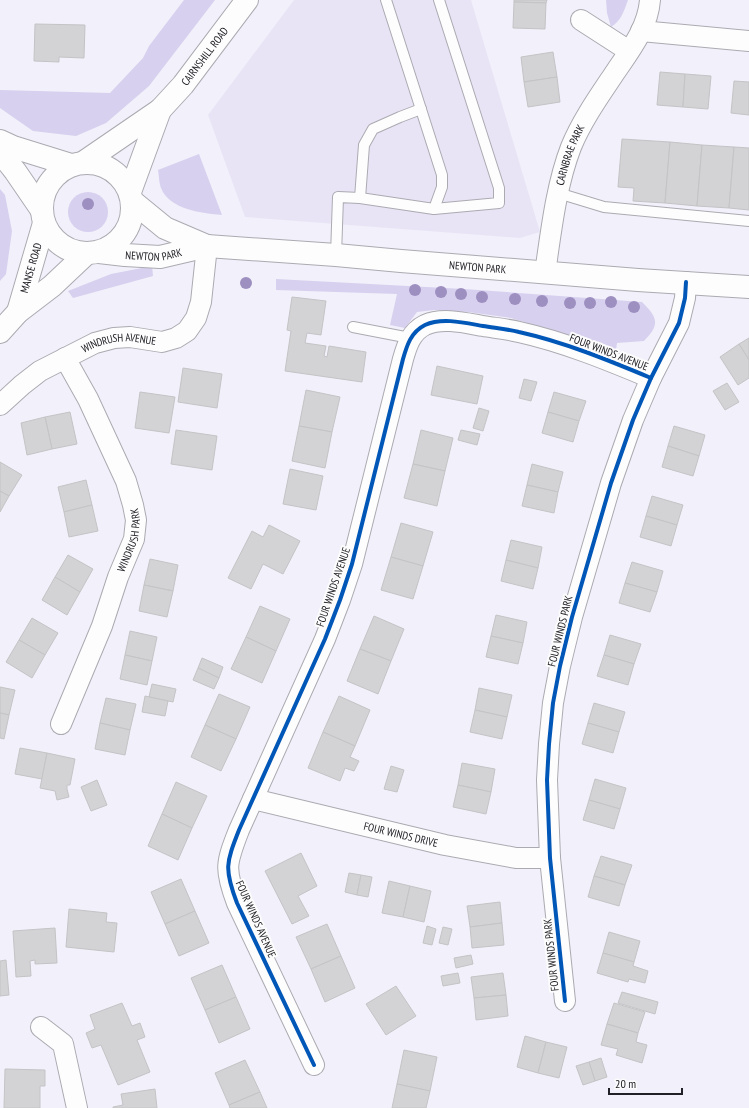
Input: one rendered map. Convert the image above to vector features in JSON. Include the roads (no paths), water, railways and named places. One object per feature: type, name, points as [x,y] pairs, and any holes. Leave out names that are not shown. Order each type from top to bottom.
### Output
[{"type":"street","name":"CAIRNSHILL ROAD","points":[[77,163],[160,110],[247,0]]},
{"type":"street","name":"CARNBRAE PARK","points":[[545,273],[558,193],[571,147],[586,117],[630,51],[641,31],[649,11],[650,0]]},
{"type":"street","points":[[582,20],[630,51]]},
{"type":"street","points":[[641,31],[749,41]]},
{"type":"street","name":"CAIRNSHILL ROAD","points":[[131,197],[160,110]]},
{"type":"street","points":[[0,141],[13,147],[77,163],[99,163],[112,169],[123,180],[131,197],[132,214],[128,226],[121,238],[112,246],[93,252],[73,251],[61,245],[51,235],[43,216],[15,171],[0,152]]},
{"type":"street","points":[[43,216],[43,196],[49,182],[58,172],[77,163]]},
{"type":"street","name":"NEWTON PARK","points":[[131,197],[165,228],[206,246]]},
{"type":"street","name":"MANSE ROAD","points":[[18,312],[43,216]]},
{"type":"street","name":"NEWTON PARK","points":[[93,252],[160,257],[206,246],[336,255],[545,273],[749,287]]},
{"type":"street","name":"WINDRUSH AVENUE","points":[[0,405],[22,384],[34,376],[95,343],[114,338],[130,337],[162,342],[176,338],[187,331],[196,318],[201,302],[206,246]]},
{"type":"street","name":"MANSE ROAD","points":[[0,332],[18,312],[93,252]]},
{"type":"street","name":"FOUR WINDS PARK","points":[[565,1001],[550,858],[547,780],[549,744],[560,666],[572,617],[611,483],[633,420],[651,378],[679,323],[685,298],[686,282]]},
{"type":"street","name":"FOUR WINDS AVENUE","points":[[314,1066],[237,903],[230,884],[228,868],[230,852],[325,639],[340,600],[355,550],[402,359],[410,338],[418,329],[427,324],[442,321],[474,324],[518,332],[563,344],[608,360],[651,378]]},
{"type":"street","name":"WINDRUSH PARK","points":[[61,724],[102,626],[118,577],[134,539],[136,520],[133,504],[123,475],[88,399],[65,358]]},
{"type":"street","name":"FOUR WINDS DRIVE","points":[[253,799],[445,845],[516,858],[550,858]]},
{"type":"street","points":[[41,1027],[63,1044],[77,1108]]},
{"type":"lane","points":[[386,0],[442,175],[442,187],[434,209]]},
{"type":"lane","points":[[336,255],[338,197],[360,198],[434,209],[499,203],[499,188],[439,0]]},
{"type":"lane","points":[[360,198],[364,145],[373,129],[421,109]]},
{"type":"lane","points":[[558,193],[604,207],[749,221]]},
{"type":"lane","points":[[353,327],[410,338]]}]
